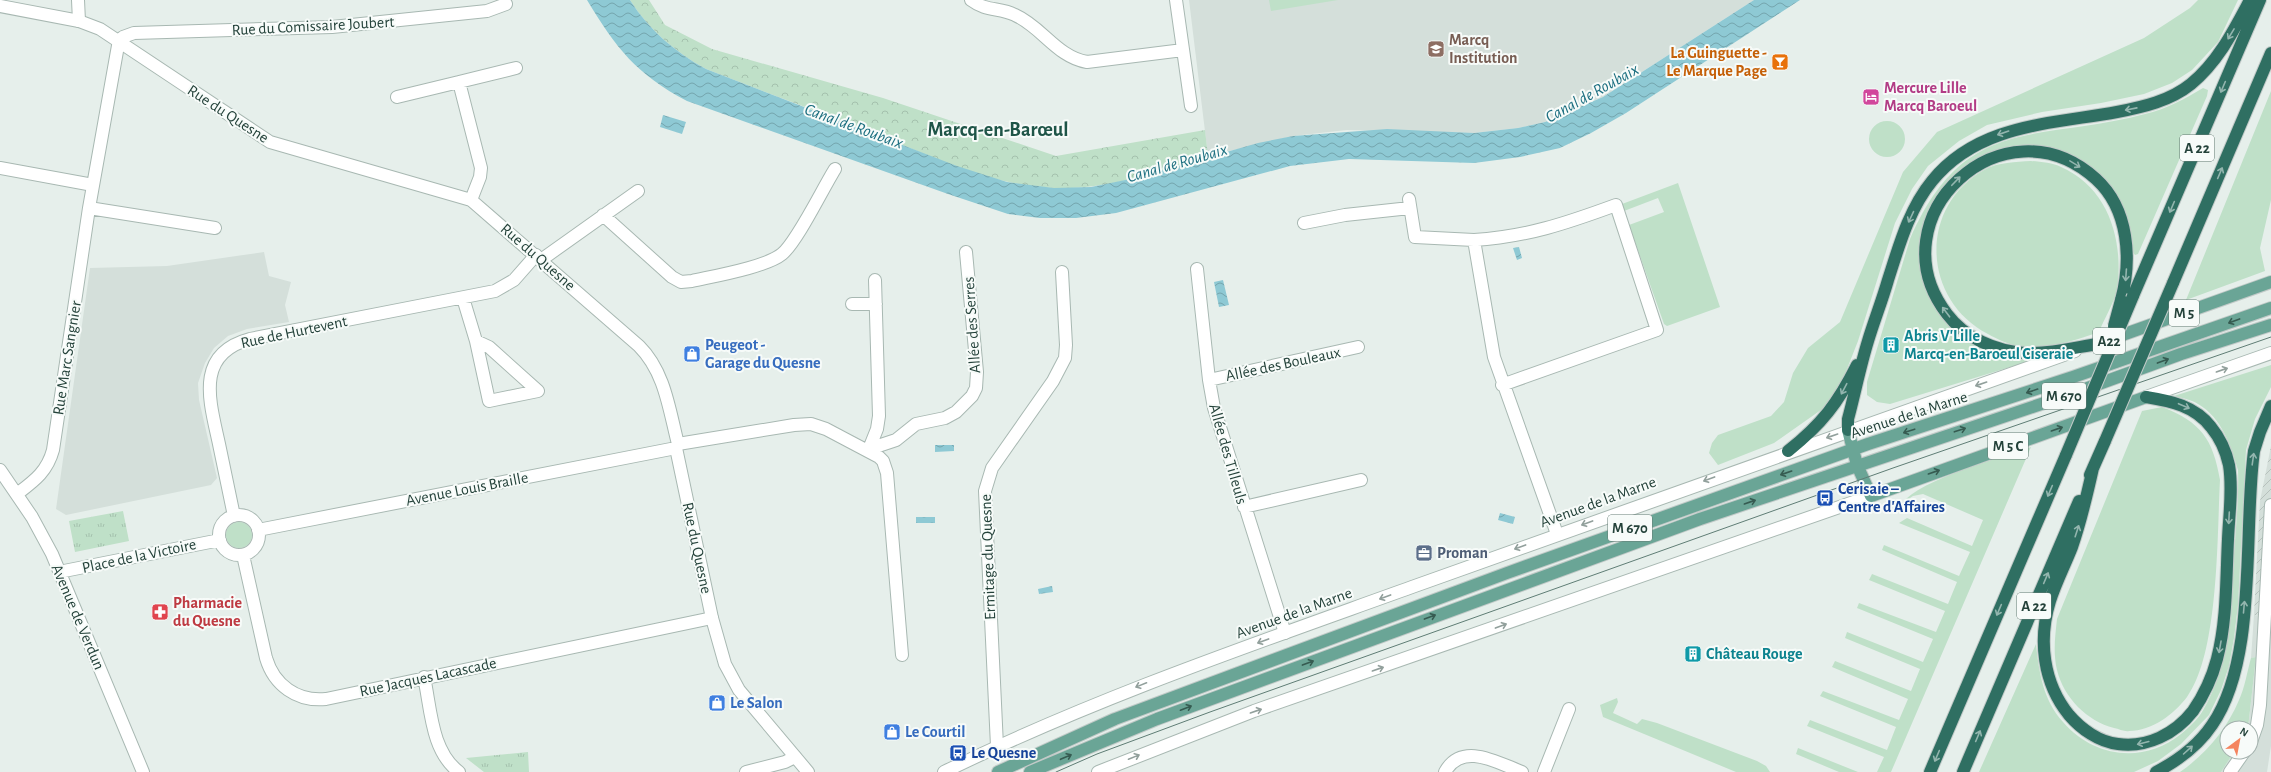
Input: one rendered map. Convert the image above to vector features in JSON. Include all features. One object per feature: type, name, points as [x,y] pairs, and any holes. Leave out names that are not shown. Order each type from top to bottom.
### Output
[{"type":"highway","points":[[1848,430],[1848,419],[1868,342],[1907,225],[1924,191],[1952,160],[1982,141],[2005,132],[2043,123],[2144,106],[2178,93],[2191,84],[2215,58],[2250,0]]},
{"type":"highway","name":"A 22","points":[[1930,772],[2260,0]]},
{"type":"highway","name":"A 22","points":[[1963,772],[2271,54]]},
{"type":"highway","name":"A22","points":[[2097,344],[2064,350],[2024,353],[1990,345],[1975,339],[1962,330],[1952,320],[1935,296],[1926,269],[1928,230],[1941,199],[1960,176],[1971,168],[2000,154],[2038,151],[2068,160],[2097,180],[2108,194],[2122,223],[2127,254],[2126,281],[2097,382]]},
{"type":"highway","points":[[1788,451],[1813,429],[1836,404],[1868,342]]},
{"type":"highway","points":[[2093,468],[2075,537],[2050,602],[2044,635],[2045,666],[2056,695],[2064,708],[2083,728],[2092,735],[2114,744],[2136,745],[2155,740],[2182,724],[2198,704],[2211,679],[2218,657],[2223,626],[2230,506],[2229,466],[2224,450],[2212,427],[2199,415],[2184,406],[2146,397]]},
{"type":"highway","points":[[2156,772],[2181,756],[2203,736],[2216,718],[2230,685],[2238,655],[2242,625],[2253,463],[2258,437],[2269,410]]},
{"type":"main road","name":"Avenue de la Marne","points":[[2097,344],[2271,282]]},
{"type":"main road","name":"Avenue de la Marne","points":[[998,772],[1093,728],[1201,686],[1636,526],[2271,308]]},
{"type":"main road","name":"Avenue de la Marne","points":[[1030,772],[1109,738],[1209,699],[1692,522],[2271,325]]},
{"type":"main road","name":"M 5 C","points":[[1871,496],[2146,397]]},
{"type":"main road","points":[[1848,430],[1852,451],[1871,496]]},
{"type":"street","points":[[78,0],[79,21]]},
{"type":"street","points":[[971,0],[981,7],[1014,14],[1038,30],[1065,55],[1075,60],[1086,62],[1182,50]]},
{"type":"street","points":[[1176,0],[1191,106]]},
{"type":"street","name":"Rue du Comissaire Joubert","points":[[119,40],[134,33],[359,25],[487,11],[506,4]]},
{"type":"street","name":"Rue du Quesne","points":[[0,6],[79,21],[100,29],[119,40],[270,142],[471,200],[539,257],[650,358],[662,379],[712,618],[725,664],[734,682],[808,772]]},
{"type":"street","name":"Rue Marc Sangnier","points":[[17,494],[40,476],[48,465],[53,450],[89,208],[119,40]]},
{"type":"street","points":[[397,97],[516,68]]},
{"type":"street","points":[[459,82],[481,168],[480,177],[471,200]]},
{"type":"street","points":[[0,168],[93,186]]},
{"type":"street","points":[[603,215],[672,277],[681,282],[692,282],[770,261],[782,254],[791,243],[835,169]]},
{"type":"street","name":"Rue de Hurtevent","points":[[234,516],[208,392],[212,369],[225,351],[250,338],[463,298],[495,290],[509,284],[539,257],[638,191]]},
{"type":"street","points":[[1304,223],[1410,203],[1415,237],[1474,240],[1542,231],[1616,205],[1657,330],[1502,385]]},
{"type":"street","points":[[89,208],[215,228]]},
{"type":"street","points":[[1474,240],[1491,346],[1502,385],[1557,534]]},
{"type":"street","name":"Allée des Serres","points":[[869,449],[896,440],[919,422],[949,417],[964,407],[976,388],[977,372],[966,252]]},
{"type":"street","name":"Allée des Tilleuls","points":[[1198,269],[1208,380],[1214,408],[1285,633]]},
{"type":"street","name":"Ermitage du Quesne","points":[[997,746],[985,491],[992,468],[1045,394],[1065,358],[1066,345],[1062,272]]},
{"type":"street","points":[[869,449],[877,429],[879,416],[875,280]]},
{"type":"street","points":[[463,298],[476,341],[489,401],[538,390],[489,347],[476,341]]},
{"type":"street","points":[[852,304],[876,304]]},
{"type":"street","name":"Avenue de la Marne","points":[[944,772],[997,746],[1153,680],[1788,451],[2097,344]]},
{"type":"street","name":"Allée des Bouleaux","points":[[1208,380],[1358,347]]},
{"type":"street","name":"M 5 C","points":[[2146,397],[2271,353]]},
{"type":"street","points":[[2269,410],[2271,426]]},
{"type":"street","points":[[677,446],[794,425],[811,424],[826,429],[869,449],[883,461],[887,473],[902,655]]},
{"type":"street","name":"Avenue Louis Braille","points":[[258,530],[677,446]]},
{"type":"street","name":"Avenue de Verdun","points":[[0,470],[39,529],[59,572],[143,772]]},
{"type":"street","points":[[1244,507],[1361,480]]},
{"type":"street","name":"M 5 C","points":[[1098,772],[1248,714],[1871,496]]},
{"type":"street","points":[[2258,720],[2260,705],[2271,505]]},
{"type":"street","points":[[234,516],[248,518],[255,523],[258,530],[256,546],[243,555],[228,552],[220,540],[221,526],[234,516]]},
{"type":"street","name":"Place de la Victoire","points":[[59,572],[220,540]]},
{"type":"street","name":"Rue Jacques Lacascade","points":[[243,555],[268,666],[275,678],[288,690],[302,697],[318,700],[712,618]]},
{"type":"street","points":[[424,677],[439,746],[446,759],[459,772]]},
{"type":"street","points":[[1544,772],[1569,709]]},
{"type":"street","points":[[1445,772],[1455,761],[1472,755],[1484,757],[1522,772]]},
{"type":"street","points":[[746,772],[785,762],[795,757]]},
{"type":"street","points":[[2230,772],[2238,760]]},
{"type":"shaded area","name":"Marcq Institution","points":[[1189,0],[1754,0],[1603,97],[1545,122],[1518,128],[1474,133],[1347,130],[1293,136],[1208,156]]},
{"type":"shaded area","points":[[264,252],[269,276],[291,282],[285,305],[289,322],[247,329],[228,336],[214,348],[205,363],[198,383],[199,400],[217,478],[211,485],[66,515],[56,509],[90,268],[167,266]]},
{"type":"shaded area","points":[[2271,446],[2271,619],[2254,615],[2260,501]]},
{"type":"shaded area","points":[[2254,615],[2271,619],[2271,746],[2267,772],[2221,772],[2229,760],[2259,760],[2259,720],[2249,720],[2256,657],[2251,658]]},
{"type":"green space","points":[[630,0],[649,0],[665,25],[712,49],[883,98],[1056,156],[1205,130],[1208,156],[1132,179],[1074,188],[1031,186],[985,176],[941,161],[876,134],[706,69],[673,48],[654,31]]},
{"type":"green space","points":[[1269,0],[1338,0],[1271,11]]},
{"type":"green space","points":[[2198,0],[2238,0],[2218,42],[2192,70],[2172,83],[2144,94],[2101,103],[2042,112],[1987,125],[1959,141],[1928,166],[1912,189],[1895,223],[1858,341],[1845,374],[1828,405],[1774,443],[1718,465],[1709,453],[1712,443],[1718,435],[1771,416],[1784,402],[1793,373],[1808,348],[1840,322],[1903,172],[1937,132],[2144,38],[2190,8]]},
{"type":"green space","points":[[2203,88],[2208,90],[2207,96],[2138,254],[2135,255],[2132,251],[2104,180],[2088,166],[2068,155],[2047,148],[2028,147],[2005,149],[1982,156],[1963,169],[1946,185],[1932,205],[1924,227],[1921,252],[1922,275],[1938,311],[1953,327],[2033,360],[1890,404],[1877,402],[1867,395],[1867,382],[1910,239],[1931,199],[1955,170],[1980,152],[2007,140],[2037,133],[2106,123],[2145,114],[2175,103]]},
{"type":"green space","points":[[2271,91],[2271,200],[2260,248],[2265,271],[2186,300]]},
{"type":"green space","points":[[1891,121],[1900,126],[1904,132],[1904,146],[1900,152],[1891,157],[1883,157],[1874,152],[1870,146],[1869,135],[1874,126],[1880,122]]},
{"type":"green space","points":[[2031,161],[2061,167],[2077,176],[2091,188],[2102,202],[2110,218],[2118,253],[2119,272],[2114,300],[2099,332],[2060,344],[2039,347],[2019,346],[1999,340],[1966,319],[1950,299],[1940,277],[1936,253],[1939,229],[1948,206],[1963,186],[1989,167],[2007,163]]},
{"type":"green space","points":[[1678,183],[1720,307],[1667,326],[1664,324],[1629,225],[1664,212],[1658,198],[1624,211],[1622,204]]},
{"type":"green space","points":[[2271,365],[2271,387],[2255,419],[2246,450],[2238,605],[2234,638],[2229,666],[2221,690],[2209,715],[2181,744],[2158,761],[2134,772],[1979,772],[2036,644],[2043,685],[2046,695],[2056,713],[2075,734],[2104,750],[2120,753],[2136,753],[2151,750],[2167,744],[2181,734],[2200,715],[2212,694],[2219,675],[2228,636],[2232,596],[2238,470],[2229,442],[2213,417],[2196,403],[2174,396]]},
{"type":"green space","points":[[2162,407],[2187,419],[2196,426],[2209,443],[2217,466],[2220,480],[2217,561],[2211,624],[2205,652],[2197,677],[2187,697],[2169,715],[2154,725],[2138,730],[2126,731],[2104,725],[2086,714],[2071,699],[2065,690],[2060,680],[2055,657],[2057,619],[2142,411]]},
{"type":"green space","points":[[2031,447],[1891,772],[1877,772],[1884,757],[1807,726],[1810,720],[1887,750],[1896,727],[1820,696],[1823,691],[1899,720],[1908,699],[1832,667],[1835,661],[1911,691],[1920,669],[1845,638],[1847,632],[1923,662],[1933,639],[1857,608],[1859,603],[1936,632],[1945,611],[1869,580],[1872,574],[1948,604],[1957,582],[1882,550],[1884,545],[1959,576],[1970,552],[1899,523],[1907,518],[1972,546],[1983,520],[1923,494],[1913,496],[1901,504],[1926,486],[1943,478],[1981,463]]},
{"type":"green space","points":[[123,511],[129,541],[75,552],[69,521]]},
{"type":"green space","points":[[239,522],[248,526],[252,535],[248,544],[239,548],[230,544],[226,535],[230,526]]},
{"type":"green space","points":[[2256,657],[2249,720],[2229,720],[2241,695],[2251,658]]},
{"type":"green space","points":[[1617,698],[1618,702],[1613,713],[1637,724],[1642,719],[1657,723],[1757,761],[1766,766],[1770,772],[1736,772],[1603,717],[1600,705]]},
{"type":"green space","points":[[2219,735],[2219,760],[2229,760],[2221,772],[2180,772],[2190,765]]},
{"type":"green space","points":[[1798,748],[1858,772],[1839,772],[1796,754]]},
{"type":"green space","points":[[528,752],[529,772],[484,772],[466,758]]},
{"type":"water","name":"Canal de Roubaix","points":[[587,0],[630,0],[654,31],[673,48],[706,69],[957,166],[1007,182],[1054,188],[1091,187],[1135,178],[1258,143],[1293,136],[1387,129],[1474,133],[1518,128],[1545,122],[1603,97],[1754,0],[1800,0],[1626,113],[1591,133],[1560,148],[1520,157],[1474,163],[1349,159],[1290,166],[1116,213],[1076,218],[1040,218],[1008,214],[687,101],[654,81],[629,58],[618,46]]},
{"type":"water","points":[[663,115],[686,122],[682,134],[660,127]]},
{"type":"water","points":[[1519,247],[1522,258],[1517,260],[1513,248]]},
{"type":"water","points":[[1223,280],[1229,305],[1219,307],[1214,282]]},
{"type":"water","points":[[935,445],[954,445],[954,451],[935,452]]},
{"type":"water","points":[[1500,513],[1515,517],[1513,524],[1498,520]]},
{"type":"water","points":[[916,517],[935,517],[935,523],[916,523]]},
{"type":"water","points":[[1052,586],[1053,592],[1039,594],[1038,589]]},
{"type":"tram line","points":[[1056,772],[1097,754],[1210,712],[1893,468],[2271,337]]},
{"type":"place","name":"Marcq Institution","points":[[1436,49]]},
{"type":"place","name":"La Guinguette - Le Marque Page","points":[[1780,62]]},
{"type":"place","name":"Mercure Lille Marcq Baroeul","points":[[1871,97]]},
{"type":"place","name":"Abris V'Lille Marcq-en-Baroeul Ciseraie","points":[[1891,345]]},
{"type":"place","name":"Peugeot - Garage du Quesne","points":[[692,354]]},
{"type":"place","name":"Cerisaie – Centre d'Affaires","points":[[1825,498]]},
{"type":"place","name":"Proman","points":[[1424,553]]},
{"type":"place","name":"Pharmacie du Quesne","points":[[160,612]]},
{"type":"place","name":"Château Rouge","points":[[1693,654]]},
{"type":"place","name":"Le Salon","points":[[717,703]]},
{"type":"place","name":"Le Courtil","points":[[892,732]]},
{"type":"place","name":"Le Quesne","points":[[958,753]]},
{"type":"district","name":"Marcq-en-Barœul","points":[[998,130]]}]
